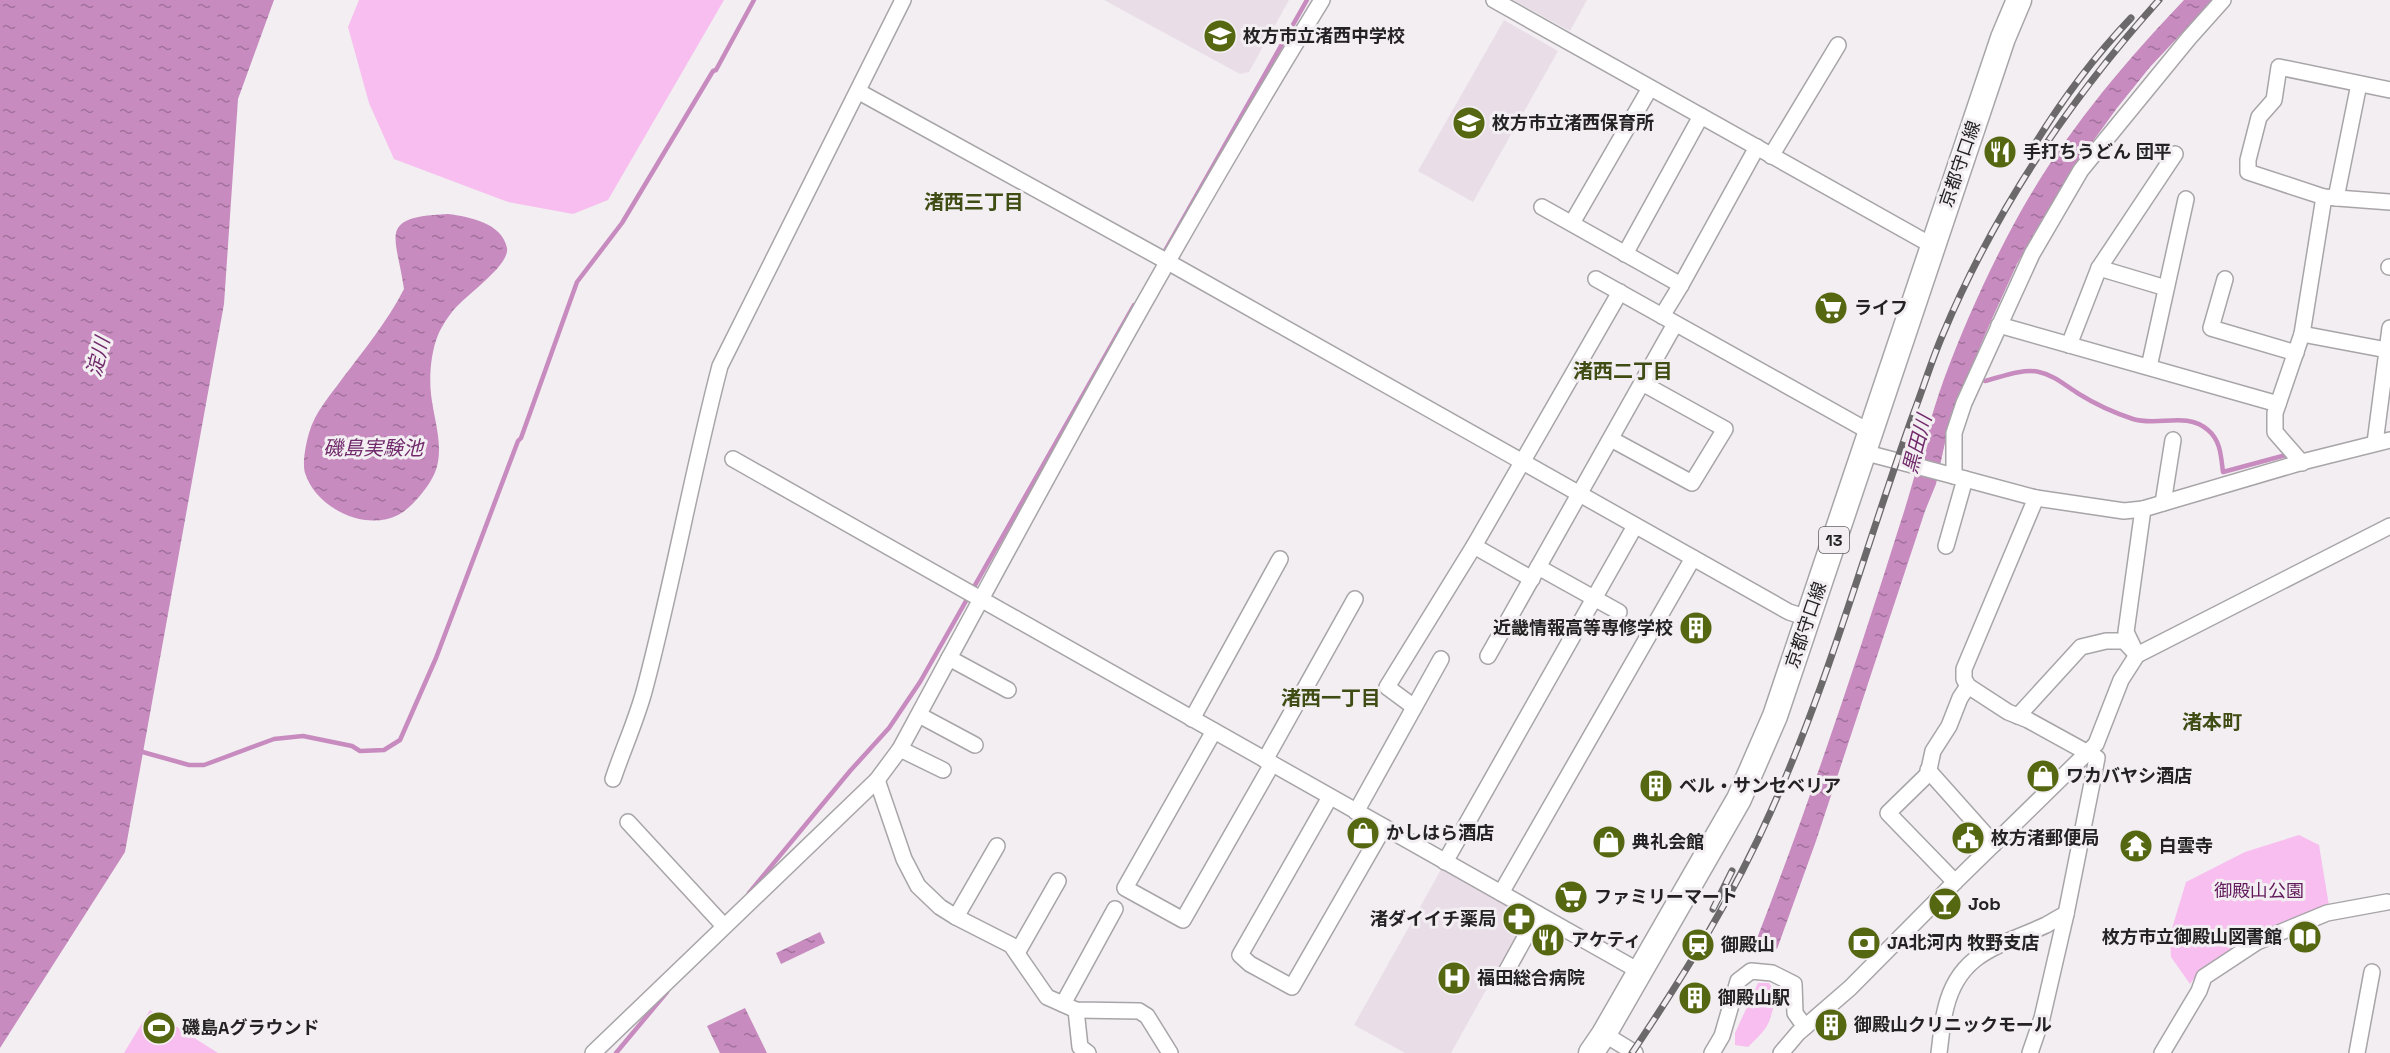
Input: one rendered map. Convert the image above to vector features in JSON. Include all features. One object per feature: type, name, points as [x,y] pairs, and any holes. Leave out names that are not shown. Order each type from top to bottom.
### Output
[{"type":"main road","name":"京都守口線","points":[[1597,1043],[1739,799],[1775,716],[2003,38],[2019,0]]},
{"type":"street","points":[[613,779],[644,690],[720,366],[903,0]]},
{"type":"street","points":[[593,1053],[878,780],[900,748],[1168,262],[1322,0]]},
{"type":"street","points":[[1494,0],[1933,246]]},
{"type":"street","points":[[1946,546],[1954,476],[1954,433],[1965,398],[2032,254],[2081,170],[2223,0]]},
{"type":"street","points":[[1771,156],[1838,45]]},
{"type":"street","points":[[2390,90],[2279,68],[2274,100],[2259,117],[2248,160],[2248,172],[2330,197],[2390,202]]},
{"type":"street","points":[[2302,463],[2276,432],[2275,413],[2302,334],[2330,197],[2359,84]]},
{"type":"street","points":[[1572,224],[1650,87]]},
{"type":"street","points":[[863,94],[1152,253],[1789,612],[1808,618]]},
{"type":"street","points":[[1625,254],[1701,116]]},
{"type":"street","points":[[1488,656],[1642,383],[1681,285],[1757,147]]},
{"type":"street","points":[[2069,345],[2099,268],[2175,154]]},
{"type":"street","points":[[2149,367],[2186,199]]},
{"type":"street","points":[[1542,207],[1681,285]]},
{"type":"street","points":[[2099,268],[2166,288]]},
{"type":"street","points":[[1596,279],[1669,320],[1866,442],[1917,466],[2036,498],[2124,511],[2143,509],[2383,441],[2389,340],[2302,334]]},
{"type":"street","points":[[2225,279],[2211,328],[2296,353]]},
{"type":"street","points":[[1414,707],[1387,687],[1474,546],[1620,292]]},
{"type":"street","points":[[1999,325],[2278,404]]},
{"type":"street","points":[[1611,439],[1692,483],[1725,429],[1642,383]]},
{"type":"street","points":[[2163,503],[2173,440]]},
{"type":"street","points":[[733,459],[1639,972]]},
{"type":"street","points":[[2030,1053],[2042,1018],[2066,914],[2097,758],[2018,716],[1968,686],[1964,679],[1964,669],[2036,498]]},
{"type":"street","points":[[2137,656],[2126,632],[2143,509]]},
{"type":"street","points":[[1445,862],[1635,526]]},
{"type":"street","points":[[1781,1053],[1805,1027],[1850,988],[1954,882],[2096,744],[2121,680],[2137,656],[2390,526]]},
{"type":"street","points":[[1474,546],[1594,598],[1619,612]]},
{"type":"street","points":[[1501,893],[1693,558]]},
{"type":"street","points":[[1192,719],[1280,560]]},
{"type":"street","points":[[1214,731],[1125,888],[1182,920],[1355,599]]},
{"type":"street","points":[[2018,716],[2081,647],[2106,641],[2124,641],[2137,656]]},
{"type":"street","points":[[949,658],[1008,690]]},
{"type":"street","points":[[1356,812],[1441,659]]},
{"type":"street","points":[[1954,882],[1888,813],[1928,774],[1933,751],[1949,726],[1960,698],[1968,686]]},
{"type":"street","points":[[919,714],[975,745]]},
{"type":"street","points":[[900,748],[943,770]]},
{"type":"street","points":[[1928,770],[1994,844]]},
{"type":"street","points":[[878,780],[904,859],[918,886],[956,917],[1011,945],[1047,996],[1069,1007],[1139,1011],[1147,1016],[1170,1053]]},
{"type":"street","points":[[1330,797],[1240,956],[1250,964],[1292,987],[1384,827]]},
{"type":"street","points":[[628,822],[724,926]]},
{"type":"street","points":[[956,917],[998,846]]},
{"type":"street","points":[[1017,952],[1058,881]]},
{"type":"street","points":[[2162,1053],[2199,991],[2204,977],[2257,942],[2327,913],[2386,903]]},
{"type":"street","points":[[1088,1053],[1080,1047],[1069,1007],[1115,909]]},
{"type":"street","points":[[1506,972],[1538,914]]},
{"type":"street","points":[[1939,1053],[1948,1000],[1956,982],[1971,963],[1994,946],[2047,925],[2066,914]]},
{"type":"street","points":[[1713,1053],[1722,1036],[1738,981],[1751,971],[1772,973],[1794,984],[1795,1013],[1805,1027]]},
{"type":"street","points":[[2357,1053],[2372,972]]},
{"type":"street","points":[[1597,1043],[1635,1053]]},
{"type":"shaded area","name":"枚方市立渚西中学校","points":[[1104,0],[1289,0],[1249,72],[1240,74]]},
{"type":"shaded area","points":[[1513,0],[1587,0],[1570,31]]},
{"type":"shaded area","points":[[1504,20],[1558,51],[1473,202],[1418,171]]},
{"type":"shaded area","points":[[1443,866],[1525,911],[1525,920],[1451,1053],[1405,1053],[1354,1025]]},
{"type":"green space","points":[[359,0],[724,0],[608,200],[573,214],[508,202],[394,159],[369,103],[348,27]]},
{"type":"green space","name":"御殿山公園","points":[[2299,835],[2319,845],[2329,906],[2274,928],[2234,948],[2201,971],[2190,984],[2171,957],[2170,935],[2186,882],[2245,852]]},
{"type":"green space","points":[[1758,983],[1769,983],[1777,995],[1770,1019],[1748,1047],[1735,1045],[1735,1033]]},
{"type":"green space","name":"磯島Aグラウンド","points":[[150,1010],[218,1053],[124,1053]]},
{"type":"water","name":"淀川","points":[[0,0],[274,0],[238,99],[224,304],[125,852],[0,1048]]},
{"type":"water","points":[[2184,0],[2213,0],[2150,67],[2083,155],[2017,264],[1991,321],[1951,415],[1936,484],[1925,511],[1816,841],[1777,949],[1756,941],[1795,838],[1849,681],[1906,506],[1938,397],[1974,306],[1999,252],[2026,203],[2066,141],[2134,54]]},
{"type":"water","name":"磯島実験池","points":[[448,214],[475,219],[492,227],[504,239],[507,248],[506,255],[494,272],[452,312],[438,335],[431,364],[430,387],[439,450],[435,472],[424,491],[398,515],[385,520],[371,521],[343,514],[320,497],[311,486],[305,473],[304,464],[309,433],[323,405],[383,324],[404,289],[396,232],[410,219]]},
{"type":"water","points":[[820,932],[825,943],[781,964],[776,953]]},
{"type":"water","points":[[745,1008],[767,1053],[720,1053],[707,1026]]},
{"type":"waterway","points":[[139,751],[189,765],[204,765],[274,739],[303,736],[352,746],[360,751],[384,750],[400,740],[436,658],[521,438],[577,282],[622,223],[713,71],[716,70],[754,0]]},
{"type":"waterway","points":[[1162,256],[1307,0]]},
{"type":"waterway","points":[[749,893],[850,771],[889,728],[920,682],[1134,305]]},
{"type":"waterway","points":[[1985,381],[2019,372],[2044,373],[2098,405],[2133,419],[2142,421],[2181,420],[2199,424],[2216,439],[2223,472],[2286,455]]},
{"type":"waterway","points":[[616,1053],[667,992]]},
{"type":"railway","points":[[1632,1053],[1707,935],[1741,874],[1771,811],[1829,663],[1896,462],[1932,363],[1943,334],[1986,243],[2065,116],[2159,0]]},
{"type":"railway","points":[[2030,152],[2077,82],[2131,18]]},
{"type":"railway","points":[[1713,909],[1732,871]]},
{"type":"place","name":"枚方市立渚西中学校","points":[[1220,36]]},
{"type":"place","name":"枚方市立渚西保育所","points":[[1469,123]]},
{"type":"place","name":"手打ちうどん 団平","points":[[2000,152]]},
{"type":"place","name":"ライフ","points":[[1831,308]]},
{"type":"place","name":"近畿情報高等専修学校","points":[[1696,628]]},
{"type":"place","name":"ワカバヤシ酒店","points":[[2043,776]]},
{"type":"place","name":"ベル・サンセベリア","points":[[1656,786]]},
{"type":"place","name":"かしはら酒店","points":[[1363,833]]},
{"type":"place","name":"枚方渚郵便局","points":[[1968,838]]},
{"type":"place","name":"典礼会館","points":[[1609,842]]},
{"type":"place","name":"白雲寺","points":[[2136,846]]},
{"type":"place","name":"ファミリーマート","points":[[1571,897]]},
{"type":"place","name":"Job","points":[[1945,904]]},
{"type":"place","name":"渚ダイイチ薬局","points":[[1519,919]]},
{"type":"place","name":"枚方市立御殿山図書館","points":[[2305,937]]},
{"type":"place","name":"アケティ","points":[[1548,940]]},
{"type":"place","name":"JA北河内 牧野支店","points":[[1864,943]]},
{"type":"place","name":"御殿山","points":[[1698,945]]},
{"type":"place","name":"福田総合病院","points":[[1454,978]]},
{"type":"place","name":"御殿山駅","points":[[1695,998]]},
{"type":"place","name":"御殿山クリニックモール","points":[[1831,1025]]},
{"type":"place","name":"磯島Aグラウンド","points":[[159,1028]]},
{"type":"district","name":"渚西三丁目","points":[[974,202]]},
{"type":"district","name":"渚西二丁目","points":[[1623,371]]},
{"type":"district","name":"渚西一丁目","points":[[1331,698]]},
{"type":"district","name":"渚本町","points":[[2212,722]]},
{"type":"water label","name":"黒田川","points":[[1917,444]]}]
